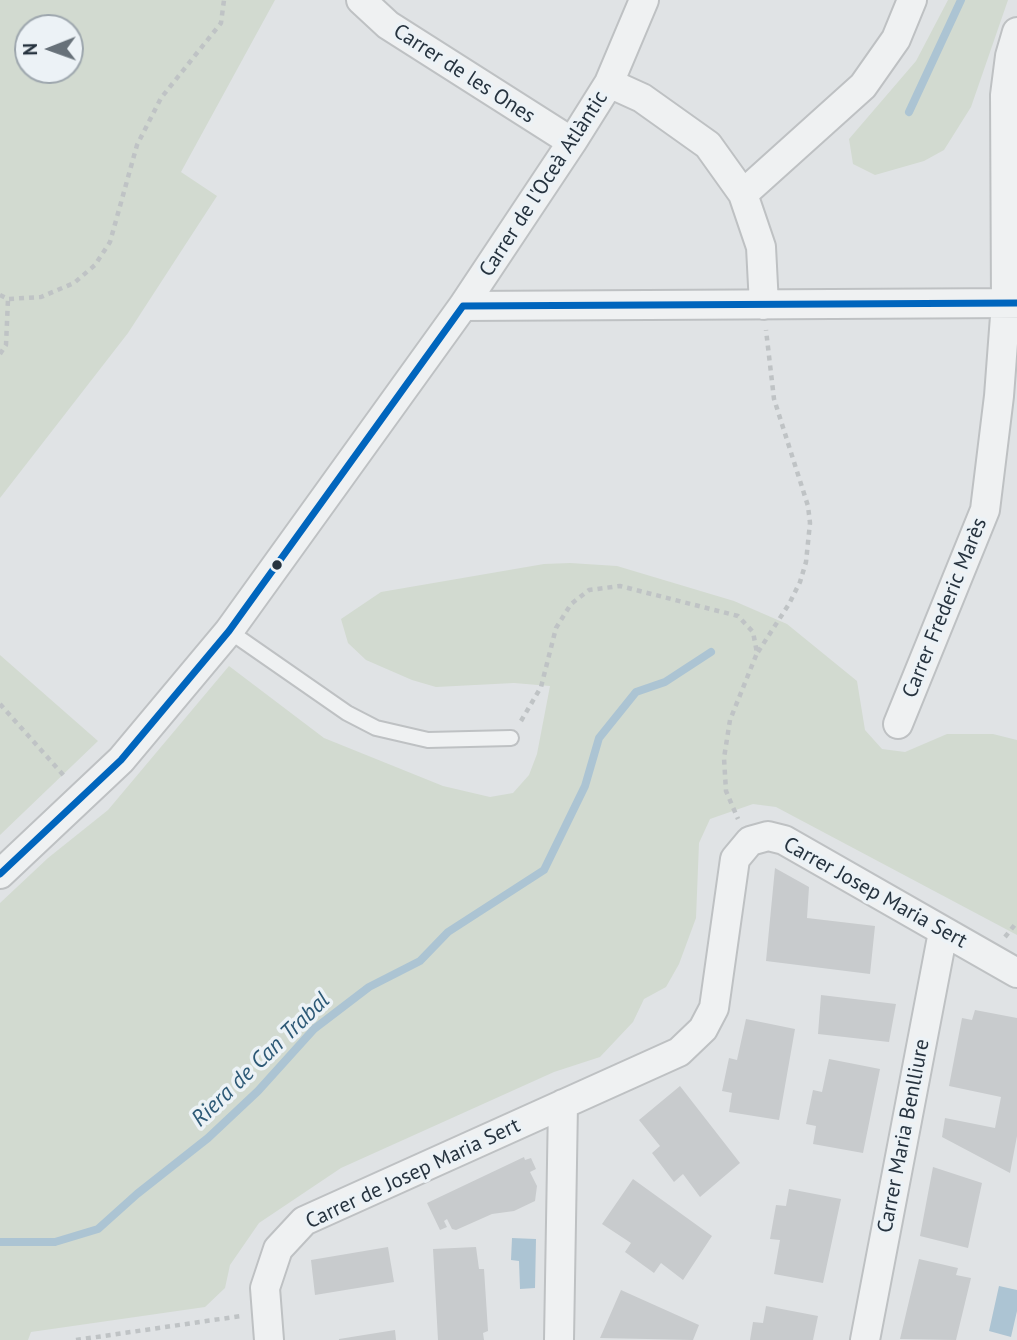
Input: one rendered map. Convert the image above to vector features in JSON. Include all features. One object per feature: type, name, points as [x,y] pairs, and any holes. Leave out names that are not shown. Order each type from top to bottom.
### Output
[{"type":"street","name":"Carrer de les Ones","points":[[361,0],[388,25],[572,142]]},
{"type":"street","name":"Carrer de l'Oceà Atlàntic","points":[[0,874],[121,760],[229,632],[463,306],[572,142],[609,83],[644,0]]},
{"type":"street","points":[[743,194],[863,86],[896,39],[912,0]]},
{"type":"street","name":"Carrer Frederic Marès","points":[[898,724],[985,510],[1011,303],[1011,157],[1005,95],[1010,56],[1017,32]]},
{"type":"street","points":[[609,83],[642,98],[708,145],[743,194],[761,247],[764,305]]},
{"type":"street","points":[[463,306],[1011,303]]},
{"type":"street","name":"Carrer Josep Maria Sert","points":[[563,1104],[679,1052],[703,1029],[714,1008],[735,859],[750,841],[768,836],[784,840],[1017,973]]},
{"type":"street","name":"Carrer Maria Benlliure","points":[[865,1340],[943,932]]},
{"type":"street","points":[[559,1340],[563,1104]]},
{"type":"street","name":"Carrer de Josep Maria Sert","points":[[255,1320],[278,1249],[304,1221],[563,1104]]},
{"type":"lane","points":[[229,632],[347,713],[376,728],[428,740],[512,738]]},
{"type":"path","points":[[0,295],[8,299],[41,297],[75,283],[95,265],[110,242],[137,145],[161,98],[221,23],[225,0]]},
{"type":"path","points":[[0,354],[6,345],[8,299]]},
{"type":"path","points":[[740,822],[726,791],[724,758],[730,720],[757,653],[800,582],[806,562],[810,523],[808,506],[774,399],[768,356]]},
{"type":"path","points":[[512,738],[541,687],[556,628],[571,604],[589,590],[620,586],[727,611],[738,616],[753,632],[757,653]]},
{"type":"path","points":[[0,704],[83,797]]},
{"type":"path","points":[[734,827],[750,818]]},
{"type":"path","points":[[1000,943],[1017,922]]},
{"type":"path","points":[[76,1340],[255,1320]]},
{"type":"shaded area","points":[[0,0],[275,0],[181,172],[217,196],[128,333],[0,498]]},
{"type":"shaded area","points":[[948,0],[1008,0],[971,107],[944,150],[924,161],[875,175],[853,164],[849,139],[916,61]]},
{"type":"shaded area","points":[[544,564],[617,566],[734,601],[787,624],[857,681],[865,730],[882,749],[905,752],[947,734],[993,734],[1017,740],[1017,935],[776,807],[753,804],[710,819],[699,843],[696,918],[679,964],[666,987],[644,999],[633,1022],[600,1057],[554,1072],[341,1168],[259,1223],[230,1265],[225,1288],[205,1307],[31,1332],[28,1340],[0,1340],[0,903],[48,858],[108,810],[229,666],[324,738],[443,786],[490,797],[513,793],[529,775],[537,754],[550,686],[514,683],[436,687],[412,680],[366,660],[348,643],[341,619],[381,592]]},
{"type":"shaded area","points":[[0,655],[98,741],[0,835]]},
{"type":"water","points":[[512,1238],[536,1239],[535,1288],[520,1289],[519,1261],[511,1260]]},
{"type":"water","points":[[999,1286],[1017,1290],[1017,1311],[1011,1337],[989,1331]]},
{"type":"building","points":[[775,868],[809,887],[807,918],[875,926],[870,974],[766,961]]},
{"type":"building","points":[[821,995],[896,1004],[889,1042],[818,1034]]},
{"type":"building","points":[[975,1010],[1017,1018],[1017,1136],[1010,1173],[942,1137],[945,1118],[995,1128],[1001,1097],[949,1086],[962,1018],[972,1020]]},
{"type":"building","points":[[746,1019],[795,1029],[779,1120],[729,1112],[732,1093],[722,1091],[729,1058],[737,1060]]},
{"type":"building","points":[[829,1059],[880,1069],[863,1153],[813,1144],[816,1126],[806,1124],[813,1090],[822,1092]]},
{"type":"building","points":[[680,1086],[740,1163],[700,1197],[683,1174],[674,1182],[652,1153],[660,1146],[639,1120]]},
{"type":"building","points":[[524,1157],[525,1160],[531,1158],[536,1169],[530,1172],[537,1186],[535,1201],[514,1211],[492,1214],[456,1230],[452,1229],[447,1219],[444,1221],[447,1227],[440,1230],[427,1203]]},
{"type":"building","points":[[933,1167],[982,1183],[968,1248],[920,1236]]},
{"type":"building","points":[[633,1179],[712,1236],[683,1280],[661,1263],[654,1273],[625,1252],[631,1243],[602,1224]]},
{"type":"building","points":[[789,1189],[841,1199],[823,1283],[774,1274],[780,1240],[770,1239],[776,1205],[786,1206]]},
{"type":"building","points":[[388,1247],[394,1282],[315,1295],[311,1260]]},
{"type":"building","points":[[476,1247],[479,1269],[484,1269],[488,1331],[483,1333],[484,1340],[438,1340],[433,1249]]},
{"type":"building","points":[[919,1259],[958,1268],[956,1275],[971,1278],[956,1340],[900,1339]]},
{"type":"building","points":[[621,1290],[699,1325],[693,1340],[600,1338]]},
{"type":"building","points":[[766,1306],[818,1316],[813,1340],[750,1340],[753,1322],[763,1323]]},
{"type":"building","points":[[395,1330],[396,1340],[339,1340],[339,1339]]},
{"type":"waterway","points":[[909,112],[961,0]]},
{"type":"waterway","name":"Riera de Can Trabal","points":[[0,1242],[55,1242],[98,1229],[137,1194],[208,1138],[258,1091],[314,1029],[369,987],[420,961],[448,932],[544,870],[585,786],[599,738],[636,692],[665,682],[711,652]]},
{"type":"transit line","points":[[0,874],[121,760],[229,631],[463,306],[1017,303]]}]
